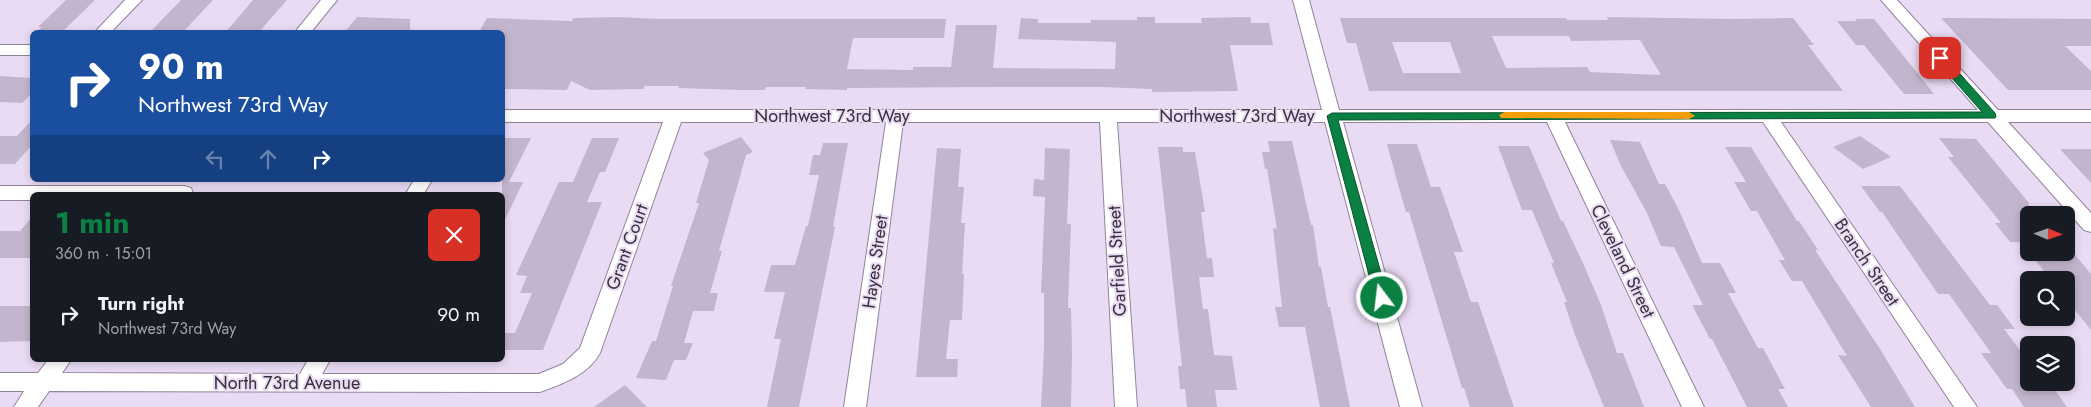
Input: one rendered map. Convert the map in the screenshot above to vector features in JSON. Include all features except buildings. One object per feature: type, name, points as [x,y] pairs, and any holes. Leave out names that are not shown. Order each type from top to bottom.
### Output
[{"type":"street","points":[[105,30],[134,0]]},
{"type":"street","points":[[306,30],[329,0]]},
{"type":"street","points":[[1301,0],[1411,407]]},
{"type":"street","points":[[1889,0],[2091,226]]},
{"type":"street","points":[[0,50],[30,50]]},
{"type":"street","name":"Cleveland Street","points":[[1553,115],[1693,407]]},
{"type":"street","name":"Northwest 73rd Way","points":[[505,116],[2091,116]]},
{"type":"street","name":"Grant Court","points":[[571,370],[589,353],[674,116]]},
{"type":"street","name":"Hayes Street","points":[[855,407],[895,116]]},
{"type":"street","name":"Garfield Street","points":[[1108,116],[1126,407]]},
{"type":"street","name":"Branch Street","points":[[1768,116],[1966,407]]},
{"type":"street","points":[[47,192],[187,189]]},
{"type":"street","points":[[0,193],[30,192]]},
{"type":"street","points":[[25,407],[59,362]]},
{"type":"street","points":[[306,383],[318,362]]},
{"type":"street","name":"North 73rd Avenue","points":[[0,382],[540,383],[571,370]]},
{"type":"slow traffic","points":[[1505,115],[1689,116]]},
{"type":"route","points":[[1382,298],[1332,116],[1991,116],[1940,58]]}]
